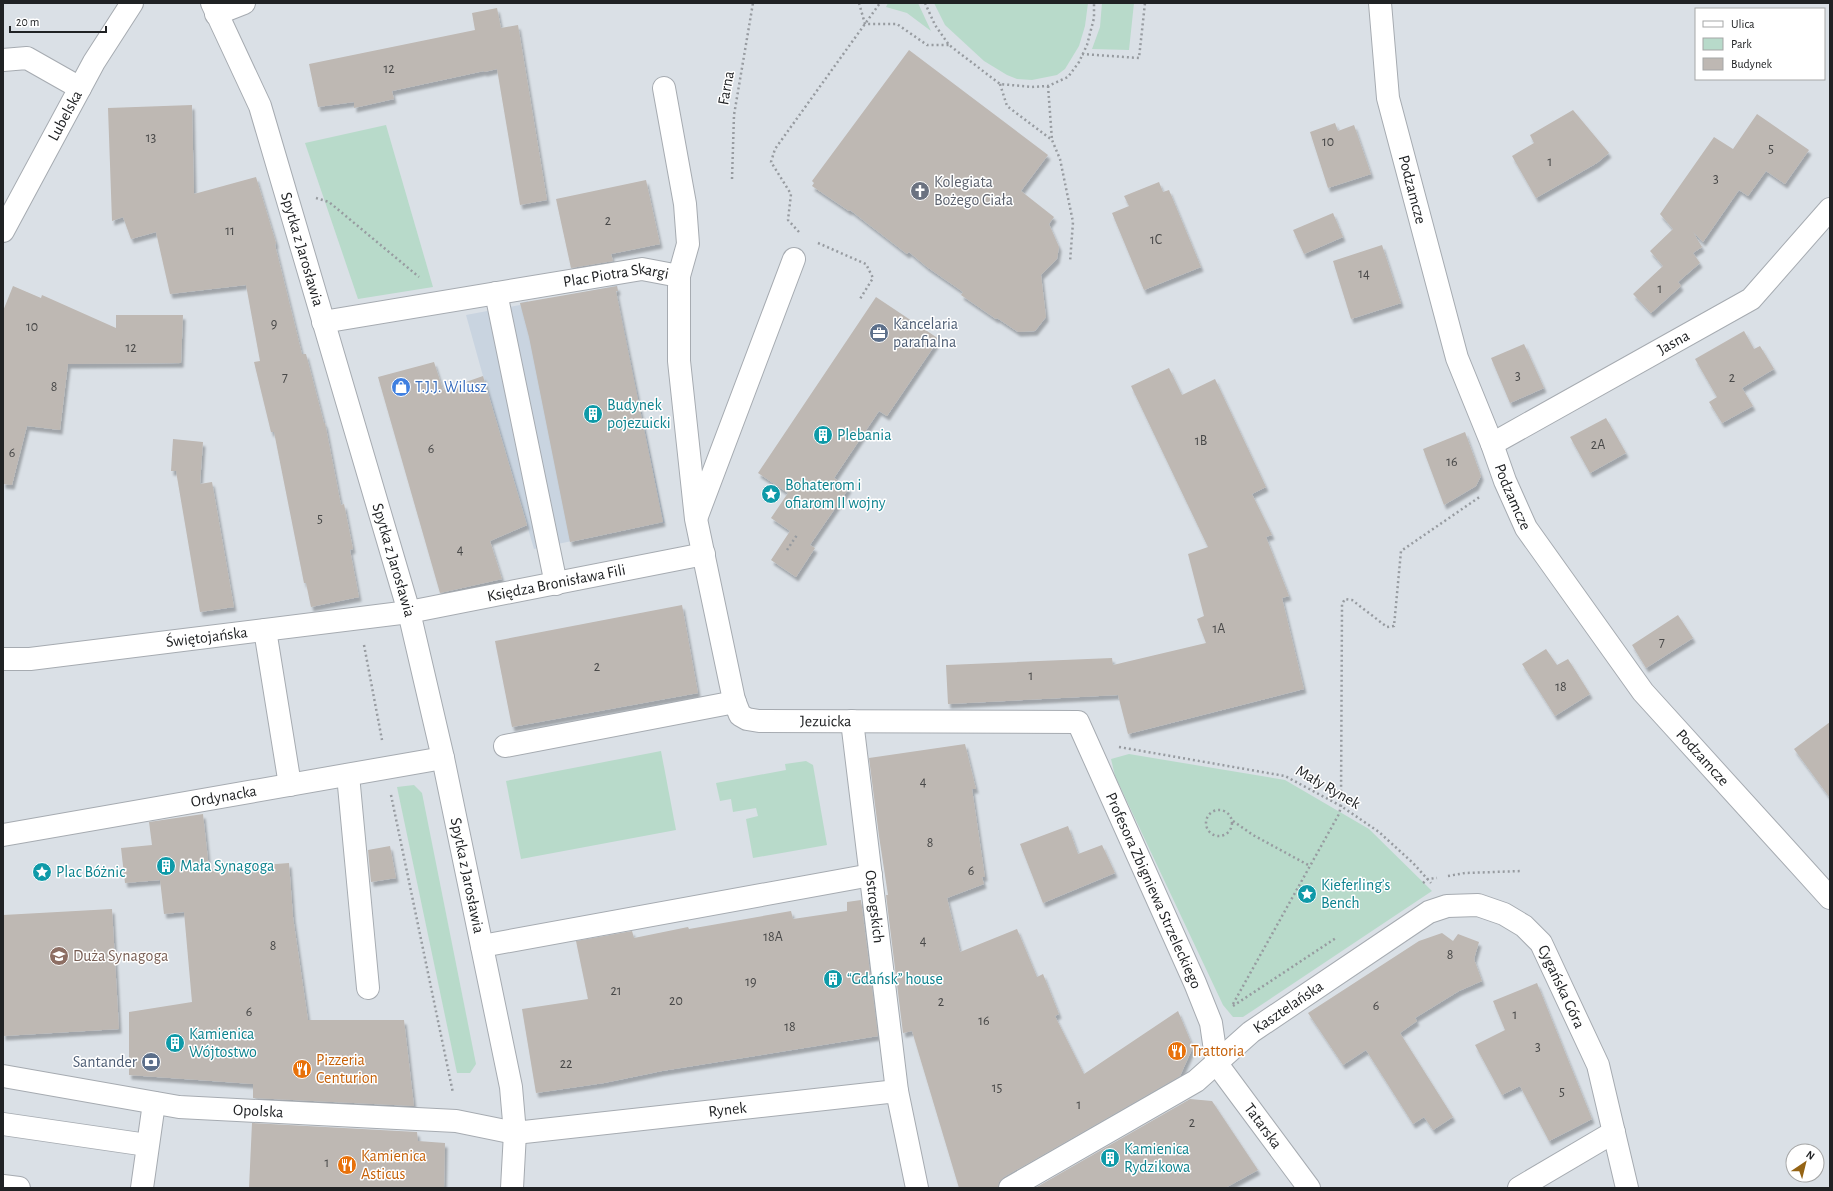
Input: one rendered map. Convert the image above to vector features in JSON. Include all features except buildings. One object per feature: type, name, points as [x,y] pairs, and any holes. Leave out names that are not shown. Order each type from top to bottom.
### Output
[{"type":"street","name":"Lubelska","points":[[3,232],[94,62],[132,3]]},
{"type":"street","points":[[214,8],[244,3]]},
{"type":"street","name":"Podzamcze","points":[[1380,3],[1388,98],[1457,358],[1492,444],[1505,482],[1526,528],[1643,692],[1830,898]]},
{"type":"street","name":"Spytka z Jarosławia","points":[[214,8],[260,106],[409,612],[443,758],[511,1087],[515,1133]]},
{"type":"street","points":[[3,60],[28,58],[80,88]]},
{"type":"street","points":[[664,88],[686,204],[688,244],[680,276]]},
{"type":"street","name":"Jasna","points":[[1492,444],[1751,298],[1830,209]]},
{"type":"street","points":[[696,519],[794,259]]},
{"type":"street","name":"Plac Piotra Skargi","points":[[323,322],[642,269],[680,276],[679,361],[696,519],[704,554]]},
{"type":"street","points":[[496,293],[556,584]]},
{"type":"street","name":"Księdza Bronisława Fili","points":[[409,612],[704,554]]},
{"type":"street","name":"Jezuicka","points":[[704,554],[735,702],[740,715],[747,719],[759,721],[1078,722]]},
{"type":"street","name":"Świętojańska","points":[[3,659],[30,659],[409,612]]},
{"type":"street","points":[[264,630],[290,784]]},
{"type":"street","points":[[505,746],[735,702]]},
{"type":"street","name":"Ostrogskich","points":[[852,721],[897,1091]]},
{"type":"street","name":"Profesora Zbigniewa Strzeleckiego","points":[[1078,722],[1195,983],[1211,1023],[1217,1064]]},
{"type":"street","name":"Ordynacka","points":[[3,835],[443,758]]},
{"type":"street","points":[[348,775],[368,988]]},
{"type":"street","points":[[482,946],[871,876]]},
{"type":"street","name":"Kasztelańska","points":[[1010,1188],[1196,1082],[1251,1032],[1429,912],[1447,906]]},
{"type":"street","name":"Cygańska Góra","points":[[1447,906],[1478,906],[1504,914],[1524,926],[1541,943],[1598,1065],[1627,1188]]},
{"type":"street","name":"Tatarska","points":[[1217,1064],[1309,1188]]},
{"type":"street","name":"Opolska","points":[[3,1076],[154,1103],[179,1106],[456,1121],[515,1133]]},
{"type":"street","points":[[897,1091],[917,1188]]},
{"type":"street","name":"Rynek","points":[[515,1133],[897,1091]]},
{"type":"street","points":[[142,1188],[154,1103]]},
{"type":"street","points":[[3,1124],[147,1145]]},
{"type":"street","points":[[1519,1188],[1614,1132]]},
{"type":"street","points":[[512,1188],[515,1133]]},
{"type":"street","points":[[3,1186],[19,1188]]},
{"type":"path","name":"Farna","points":[[732,179],[734,115],[753,3]]},
{"type":"path","points":[[859,3],[865,24]]},
{"type":"path","points":[[801,234],[788,220],[791,194],[771,162],[774,149],[880,3]]},
{"type":"path","points":[[926,3],[935,25],[949,45],[1000,84],[1020,87],[1048,86],[1068,77],[1079,62],[1087,45],[1094,18],[1094,3]]},
{"type":"path","points":[[1082,54],[1138,58],[1144,3]]},
{"type":"path","points":[[865,24],[897,24],[928,45],[949,45]]},
{"type":"path","points":[[1000,84],[1007,106],[1052,140]]},
{"type":"path","points":[[1048,86],[1052,140],[1060,159],[1073,222],[1070,262]]},
{"type":"path","points":[[314,198],[329,202],[425,281]]},
{"type":"path","points":[[811,240],[866,264],[873,278],[860,299]]},
{"type":"path","points":[[1232,1007],[1340,814],[1342,604],[1345,599],[1352,600],[1387,627],[1394,626],[1401,551],[1477,499]]},
{"type":"path","points":[[787,550],[797,535]]},
{"type":"path","points":[[363,642],[382,740]]},
{"type":"path","name":"Mały Rynek","points":[[1091,752],[1123,747],[1285,776],[1341,806],[1379,832],[1413,863],[1439,893],[1447,906]]},
{"type":"path","points":[[394,806],[454,1099]]},
{"type":"path","points":[[1233,821],[1232,828],[1228,834],[1222,837],[1214,836],[1209,832],[1206,826],[1207,818],[1211,813],[1217,810],[1224,810],[1230,814],[1233,821],[1253,835],[1310,866]]},
{"type":"shaded area","name":"Budynek pojezuicki","points":[[617,284],[618,291],[616,291],[665,523],[657,523],[534,549],[466,315],[520,305],[520,303],[528,301],[528,303],[610,287],[610,285]]},
{"type":"green space","points":[[888,3],[918,3],[931,31],[907,13],[886,7]]},
{"type":"green space","points":[[934,3],[1088,3],[1085,26],[1079,46],[1065,69],[1057,75],[1032,80],[1017,79],[1007,75],[984,61],[945,25]]},
{"type":"green space","points":[[1102,3],[1134,3],[1129,50],[1092,49],[1100,27]]},
{"type":"green space","points":[[386,125],[433,287],[358,299],[305,143]]},
{"type":"green space","points":[[661,751],[676,830],[521,859],[506,781]]},
{"type":"green space","points":[[1129,754],[1285,780],[1369,829],[1432,891],[1243,1017],[1233,1017],[1223,1005],[1115,776],[1111,759]]},
{"type":"green space","points":[[806,761],[813,765],[827,845],[753,858],[746,819],[758,816],[756,808],[733,812],[731,799],[720,801],[716,783],[786,770],[785,764]]},
{"type":"green space","points":[[414,785],[422,793],[476,1064],[470,1073],[457,1073],[397,787]]},
{"type":"place","name":"Kolegiata Bożego Ciała","points":[[920,191]]},
{"type":"place","name":"Kancelaria parafialna","points":[[879,333]]},
{"type":"place","name":"T.J.J. Wilusz","points":[[401,387]]},
{"type":"place","name":"Budynek pojezuicki","points":[[593,414]]},
{"type":"place","name":"Plebania","points":[[823,435]]},
{"type":"place","name":"Bohaterom i ofiarom II wojny","points":[[771,494]]},
{"type":"place","name":"Mała Synagoga","points":[[166,866]]},
{"type":"place","name":"Plac Bóżnic","points":[[42,872]]},
{"type":"place","name":"Kieferling’s Bench","points":[[1307,894]]},
{"type":"place","name":"Duża Synagoga","points":[[59,956]]},
{"type":"place","name":"“Gdańsk” house","points":[[833,979]]},
{"type":"place","name":"Kamienica Wójtostwo","points":[[175,1043]]},
{"type":"place","name":"Trattoria","points":[[1177,1051]]},
{"type":"place","name":"Santander","points":[[151,1062]]},
{"type":"place","name":"Pizzeria Centurion","points":[[302,1069]]},
{"type":"place","name":"Kamienica Rydzikowa","points":[[1110,1158]]},
{"type":"place","name":"Kamienica Asticus","points":[[347,1165]]}]
